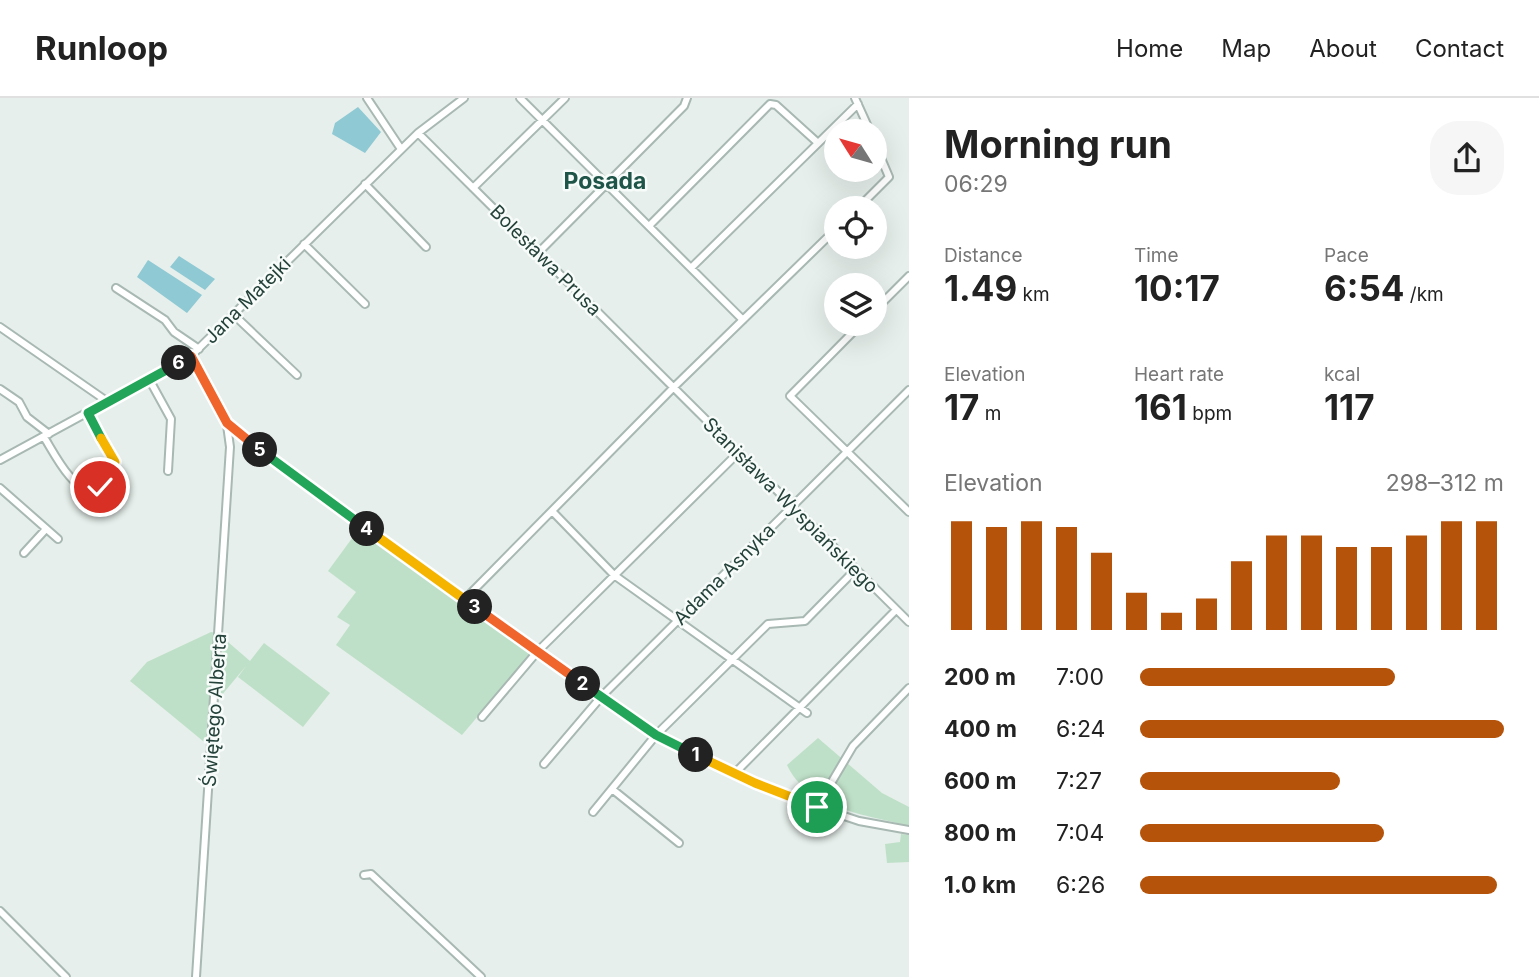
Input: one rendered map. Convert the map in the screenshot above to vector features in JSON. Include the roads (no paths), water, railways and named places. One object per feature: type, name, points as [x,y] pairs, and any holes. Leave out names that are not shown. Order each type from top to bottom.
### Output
[{"type":"street","points":[[368,98],[401,149]]},
{"type":"street","name":"Jana Matejki","points":[[0,460],[191,356],[401,149],[464,98]]},
{"type":"street","points":[[520,98],[743,320]]},
{"type":"street","points":[[473,188],[565,98]]},
{"type":"street","points":[[538,253],[684,106],[687,98]]},
{"type":"street","points":[[691,268],[857,101],[865,119]]},
{"type":"street","points":[[649,226],[770,104],[776,105],[818,143]]},
{"type":"street","name":"Bolesława Prusa","points":[[418,133],[674,387]]},
{"type":"street","points":[[870,196],[884,182]]},
{"type":"street","points":[[365,184],[426,247]]},
{"type":"street","points":[[464,600],[674,387],[824,241]]},
{"type":"street","points":[[304,244],[365,304]]},
{"type":"street","points":[[887,298],[909,276]]},
{"type":"street","points":[[116,288],[165,320],[174,332],[199,349]]},
{"type":"street","points":[[234,315],[297,375]]},
{"type":"street","points":[[0,327],[108,401]]},
{"type":"street","points":[[849,336],[790,396],[909,512]]},
{"type":"street","points":[[191,356],[227,423],[242,436],[464,600],[656,735],[734,774],[817,807],[859,821],[909,830]]},
{"type":"street","points":[[149,379],[171,419],[168,471]]},
{"type":"street","name":"Stanisława Wyspiańskiego","points":[[674,387],[909,622]]},
{"type":"street","points":[[0,389],[19,402],[27,417],[47,436],[65,471],[90,491],[96,491],[115,462],[88,413]]},
{"type":"street","name":"Adama Asnyka","points":[[544,764],[601,696],[909,390]]},
{"type":"street","name":"Świętego Alberta","points":[[196,977],[230,442],[227,423]]},
{"type":"street","points":[[230,442],[232,438],[242,436]]},
{"type":"street","points":[[482,717],[537,652],[739,452]]},
{"type":"street","points":[[0,488],[58,539]]},
{"type":"street","points":[[552,510],[614,575],[807,713]]},
{"type":"street","points":[[24,553],[46,529]]},
{"type":"street","points":[[593,812],[656,735],[768,624],[805,621],[856,569]]},
{"type":"street","points":[[734,774],[897,610]]},
{"type":"street","points":[[817,807],[853,746],[909,688]]},
{"type":"street","points":[[612,789],[679,843]]},
{"type":"street","points":[[364,875],[371,874],[481,977]]},
{"type":"street","points":[[0,911],[66,977]]},
{"type":"water","points":[[358,107],[381,132],[365,153],[332,134],[335,123]]},
{"type":"water","points":[[179,256],[215,279],[205,290],[170,267]]},
{"type":"water","points":[[148,260],[202,295],[187,313],[137,277]]},
{"type":"district","name":"Posada","points":[[605,181]]}]
